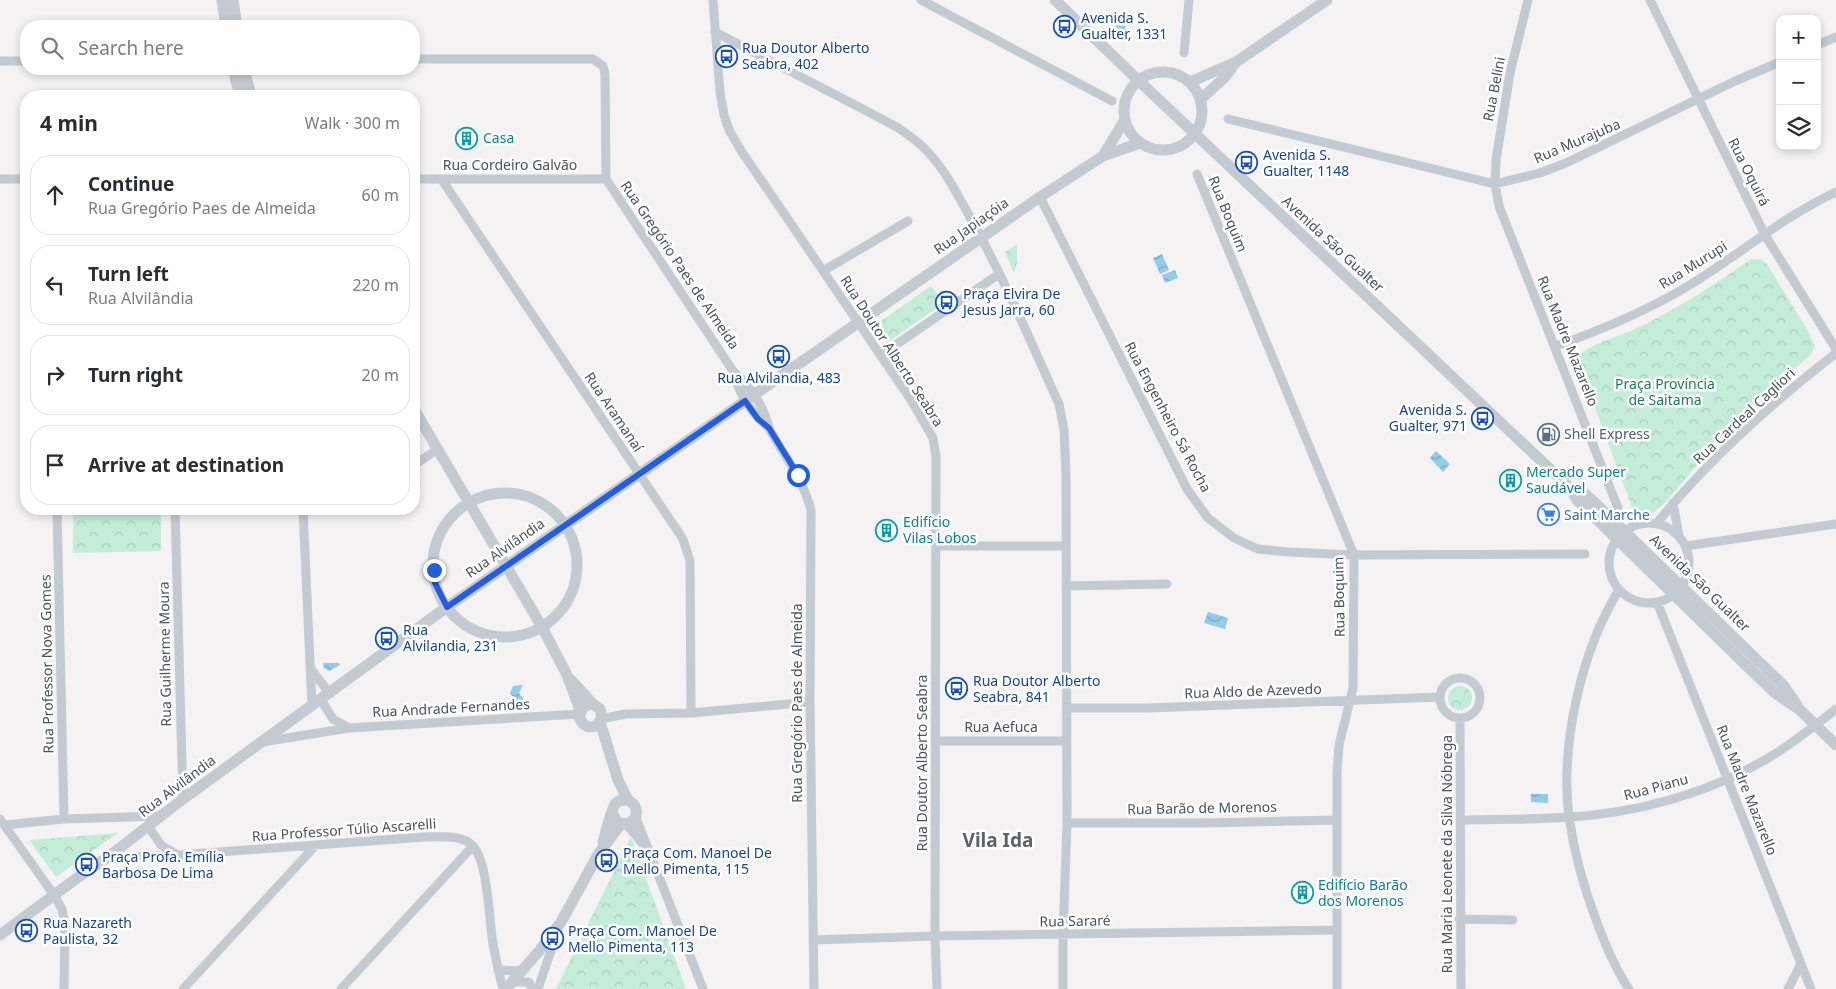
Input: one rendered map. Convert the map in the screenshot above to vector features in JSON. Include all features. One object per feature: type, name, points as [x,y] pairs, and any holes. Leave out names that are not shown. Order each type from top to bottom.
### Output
[{"type":"street","points":[[222,0],[225,20]]},
{"type":"street","points":[[233,0],[236,20]]},
{"type":"street","name":"Rua Doutor Alberto Seabra","points":[[713,0],[720,92],[729,130],[823,272],[881,355],[933,438],[936,457],[935,936],[937,989]]},
{"type":"street","points":[[921,0],[1112,101]]},
{"type":"street","name":"Avenida São Gualter","points":[[1055,0],[1570,488],[1577,500],[1620,535],[1678,591],[1775,693],[1800,710],[1836,744]]},
{"type":"street","points":[[1184,53],[1189,0]]},
{"type":"street","points":[[1190,82],[1236,62],[1327,0]]},
{"type":"street","name":"Rua Belini","points":[[1495,184],[1500,126],[1510,73],[1528,0]]},
{"type":"street","name":"Rua Oquirá","points":[[1650,0],[1765,235],[1836,348]]},
{"type":"street","points":[[715,32],[888,122],[912,137],[927,151],[959,196],[981,237],[1059,404],[1065,442],[1066,546],[1067,823],[1063,989]]},
{"type":"street","points":[[1821,43],[1836,37]]},
{"type":"street","name":"Rua Gregório Paes de Almeida","points":[[420,60],[593,59],[603,66],[605,74],[606,179],[733,371],[744,380],[755,394],[769,428],[806,491],[810,510],[810,702],[814,989]]},
{"type":"street","points":[[0,61],[20,61]]},
{"type":"street","points":[[1201,100],[1225,77],[1236,62]]},
{"type":"street","name":"Rua Murajuba","points":[[1228,120],[1495,184],[1566,163],[1735,81],[1776,64]]},
{"type":"street","points":[[1160,72],[1182,76],[1190,82],[1201,100],[1203,110],[1201,121],[1195,134],[1188,142],[1169,150],[1154,150],[1140,143],[1130,134],[1124,121],[1123,110],[1125,99],[1130,89],[1138,80],[1148,74],[1160,72]]},
{"type":"street","points":[[235,75],[238,90]]},
{"type":"street","points":[[246,75],[250,90]]},
{"type":"street","name":"Rua Japiaçóia","points":[[1103,156],[1124,121]]},
{"type":"street","name":"Rua Japiaçóia","points":[[858,322],[1040,196],[1103,156],[1140,143]]},
{"type":"street","name":"Rua Boquim","points":[[1197,174],[1354,555],[1352,688],[1339,745],[1337,989]]},
{"type":"street","points":[[0,179],[20,180]]},
{"type":"street","name":"Rua Cordeiro Galvão","points":[[420,179],[606,179]]},
{"type":"street","name":"Rua Aramanaí","points":[[442,180],[678,531],[688,549],[690,561],[691,712]]},
{"type":"street","name":"Rua Madre Mazarello","points":[[1495,184],[1499,206],[1556,346],[1618,508]]},
{"type":"street","name":"Rua Murupi","points":[[1556,346],[1655,304],[1688,287],[1765,235],[1782,221],[1836,192]]},
{"type":"street","name":"Rua Engenheiro Sá Rocha","points":[[1040,196],[1187,489],[1208,518],[1234,538],[1258,549],[1354,555],[1585,554]]},
{"type":"street","points":[[823,272],[908,221]]},
{"type":"street","points":[[881,355],[999,274]]},
{"type":"street","name":"Rua Alvilândia","points":[[0,935],[447,607],[858,322]]},
{"type":"street","name":"Rua Cardeal Cagliori","points":[[1657,523],[1673,503],[1748,427],[1800,381],[1836,353]]},
{"type":"street","name":"Rua Gregório Paes de Almeida","points":[[733,371],[737,386],[745,401],[758,419],[769,428]]},
{"type":"street","points":[[420,419],[542,627],[591,716],[606,745],[623,801]]},
{"type":"street","points":[[420,461],[438,449]]},
{"type":"street","points":[[511,494],[532,498],[551,509],[565,525],[572,538],[576,552],[578,566],[576,581],[564,608],[542,627],[526,634],[508,637],[490,636],[473,630],[459,620],[447,607],[435,583],[434,557],[442,532],[458,511],[469,503],[489,495],[511,494]]},
{"type":"street","points":[[1673,503],[1679,536]]},
{"type":"street","name":"Rua Professor Nova Gomes","points":[[57,515],[64,819]]},
{"type":"street","name":"Rua Guilherme Moura","points":[[175,515],[182,800]]},
{"type":"street","points":[[303,515],[310,669],[321,700],[333,719],[349,728]]},
{"type":"street","points":[[1642,523],[1657,523],[1669,528],[1679,536],[1686,546],[1690,560],[1689,567],[1686,580],[1678,591],[1657,602],[1643,603],[1636,601],[1619,590],[1611,576],[1609,562],[1613,546],[1620,535],[1642,523]]},
{"type":"street","points":[[1686,546],[1836,524]]},
{"type":"street","points":[[936,546],[1066,546]]},
{"type":"street","points":[[1066,586],[1167,584]]},
{"type":"street","points":[[1619,590],[1607,609],[1590,651],[1572,719],[1568,771],[1569,817],[1574,847],[1591,905],[1613,961],[1629,989]]},
{"type":"street","name":"Rua Madre Mazarello","points":[[1657,602],[1811,989]]},
{"type":"street","points":[[310,669],[321,700]]},
{"type":"street","points":[[1458,678],[1472,681],[1480,693],[1478,707],[1474,713],[1460,719],[1448,715],[1440,704],[1439,697],[1445,684],[1458,678]]},
{"type":"street","name":"Rua Aldo de Azevedo","points":[[1067,708],[1148,708],[1350,702],[1439,697]]},
{"type":"street","name":"Rua Andrade Fernandes","points":[[262,742],[349,728],[555,716],[691,712],[810,702]]},
{"type":"street","name":"Rua Pianu","points":[[1460,820],[1569,817],[1608,813],[1663,801],[1728,779],[1776,753],[1836,709]]},
{"type":"street","name":"Rua Maria Leonete da Silva Nóbrega","points":[[1460,719],[1460,989]]},
{"type":"street","name":"Rua Aefuca","points":[[936,741],[1066,741]]},
{"type":"street","points":[[507,987],[561,922],[599,853],[614,806],[623,801],[635,805],[637,809],[628,822],[599,853]]},
{"type":"street","points":[[612,813],[615,820],[628,822],[647,848],[703,989]]},
{"type":"street","points":[[2,822],[161,816]]},
{"type":"street","name":"Rua Barão de Morenos","points":[[1067,823],[1207,823],[1338,820]]},
{"type":"street","points":[[2,822],[54,894],[64,917],[64,989]]},
{"type":"street","points":[[148,826],[161,845],[178,855]]},
{"type":"street","name":"Rua Professor Túlio Ascarelli","points":[[108,857],[178,855],[446,837],[463,840],[473,846]]},
{"type":"street","points":[[184,989],[316,845]]},
{"type":"street","points":[[341,989],[473,846],[481,862],[485,878],[498,970],[507,987]]},
{"type":"street","points":[[1459,919],[1513,920]]},
{"type":"street","points":[[538,989],[561,922]]},
{"type":"street","name":"Rua Sararé","points":[[813,940],[935,936],[1337,930]]},
{"type":"street","points":[[1788,989],[1802,964]]},
{"type":"street","points":[[498,970],[521,972]]},
{"type":"street","points":[[507,987],[528,982],[532,989]]},
{"type":"green space","points":[[1017,245],[1017,263],[1014,273],[1005,252]]},
{"type":"green space","name":"Praça Província de Saitama","points":[[1751,259],[1761,259],[1767,264],[1808,331],[1815,346],[1810,356],[1768,390],[1720,438],[1666,502],[1653,513],[1634,517],[1579,365],[1579,355],[1591,347],[1665,314],[1709,288]]},
{"type":"green space","points":[[931,286],[944,303],[888,342],[883,341],[875,330],[875,325]]},
{"type":"green space","points":[[74,515],[161,515],[161,551],[73,553]]},
{"type":"green space","points":[[1460,686],[1468,690],[1472,698],[1468,706],[1460,710],[1452,706],[1448,698],[1452,690]]},
{"type":"green space","points":[[118,833],[56,877],[29,840]]},
{"type":"green space","points":[[631,837],[686,989],[556,989]]},
{"type":"water","points":[[1126,14],[1129,21],[1125,25],[1126,30],[1122,33],[1115,26]]},
{"type":"water","points":[[1162,254],[1169,270],[1160,274],[1153,258]]},
{"type":"water","points":[[1175,270],[1178,278],[1165,283],[1162,275]]},
{"type":"water","points":[[1436,451],[1450,464],[1443,472],[1430,458]]},
{"type":"water","points":[[1208,612],[1228,618],[1225,629],[1204,623]]},
{"type":"water","points":[[323,663],[339,663],[340,665],[329,671],[324,668]]},
{"type":"water","points":[[523,685],[519,693],[524,700],[515,700],[510,693],[513,686]]},
{"type":"water","points":[[1531,794],[1548,794],[1548,803],[1531,802]]},
{"type":"place","name":"Avenida S. Gualter, 1331","points":[[1065,26]]},
{"type":"place","name":"Rua Doutor Alberto Seabra, 402","points":[[726,56]]},
{"type":"place","name":"Casa","points":[[467,138]]},
{"type":"place","name":"Avenida S. Gualter, 1148","points":[[1247,163]]},
{"type":"place","name":"Praça Elvira De Jesus Jarra, 60","points":[[947,302]]},
{"type":"place","name":"Rua Alvilandia, 483","points":[[779,356]]},
{"type":"place","name":"Avenida S. Gualter, 971","points":[[1483,418]]},
{"type":"place","name":"Shell Express","points":[[1548,434]]},
{"type":"place","name":"Mercado Super Saudável","points":[[1510,480]]},
{"type":"place","name":"Saint Marche","points":[[1548,515]]},
{"type":"place","name":"Edifício Vilas Lobos","points":[[887,530]]},
{"type":"place","name":"Rua Alvilandia, 231","points":[[387,638]]},
{"type":"place","name":"Rua Doutor Alberto Seabra, 841","points":[[957,689]]},
{"type":"place","name":"Praça Com. Manoel De Mello Pimenta, 115","points":[[607,861]]},
{"type":"place","name":"Praça Profa. Emília Barbosa De Lima","points":[[86,865]]},
{"type":"place","name":"Edifício Barão dos Morenos","points":[[1302,893]]},
{"type":"place","name":"Rua Nazareth Paulista, 32","points":[[27,931]]},
{"type":"place","name":"Praça Com. Manoel De Mello Pimenta, 113","points":[[552,939]]},
{"type":"district","name":"Vila Ida","points":[[998,840]]},
{"type":"route","points":[[434,570],[435,583],[447,607],[745,401],[758,419],[769,428],[798,475]]}]
